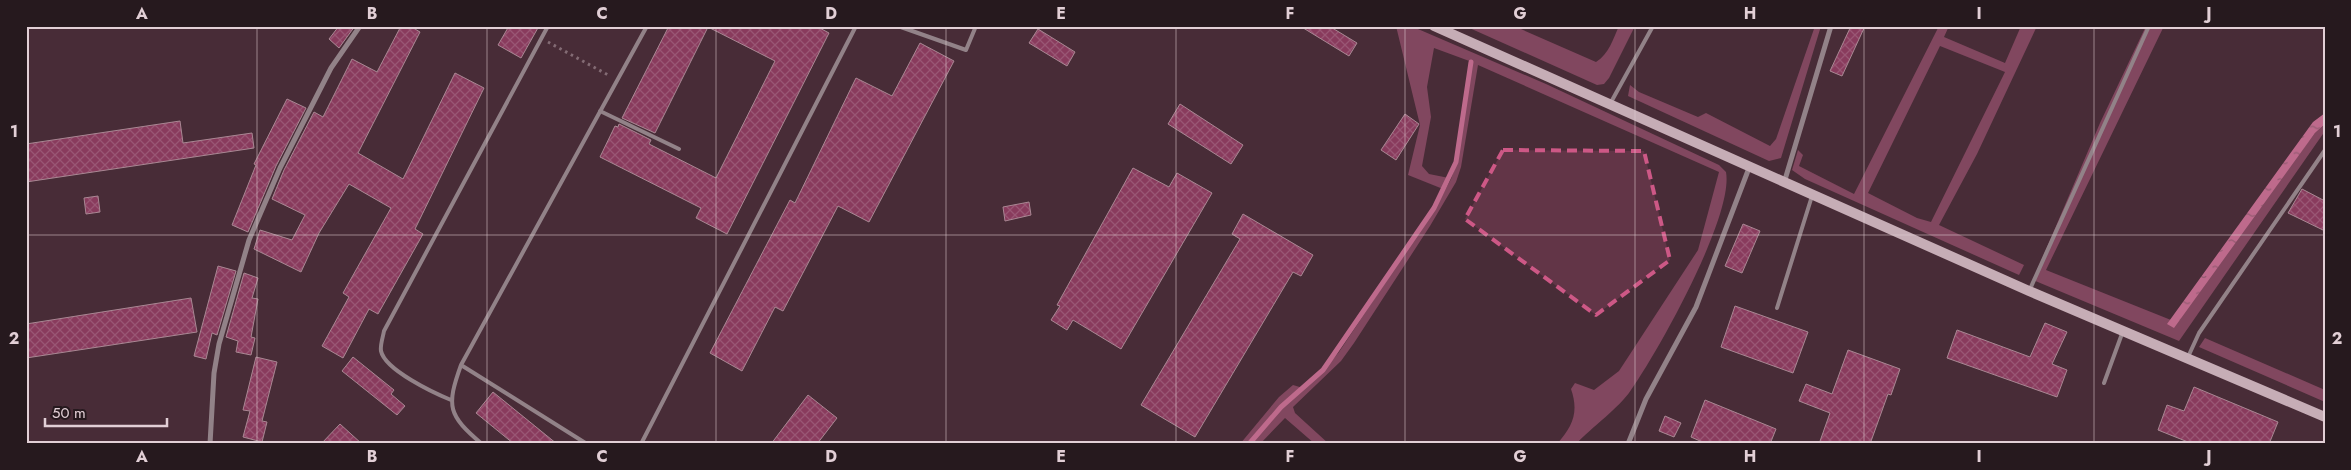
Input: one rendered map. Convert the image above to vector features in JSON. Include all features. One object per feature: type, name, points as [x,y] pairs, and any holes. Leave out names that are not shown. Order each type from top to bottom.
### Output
[{"type":"street","points":[[210,444],[214,373],[249,240],[280,168],[332,68],[360,26]]},
{"type":"street","points":[[1434,26],[2029,292],[2325,417]]},
{"type":"street","points":[[1784,183],[1831,26]]},
{"type":"street","points":[[1628,444],[1646,399],[1696,307],[1749,168]]},
{"type":"lane","points":[[452,400],[421,387],[386,360],[381,351],[384,331],[548,26]]},
{"type":"lane","points":[[482,444],[461,426],[452,400],[453,387],[461,364],[647,26]]},
{"type":"lane","points":[[641,444],[856,26]]},
{"type":"lane","points":[[898,26],[966,50],[976,26]]},
{"type":"lane","points":[[1610,104],[1652,26]]},
{"type":"lane","points":[[2029,292],[2148,26]]},
{"type":"lane","points":[[600,111],[679,149]]},
{"type":"lane","points":[[2188,358],[2199,333],[2325,150]]},
{"type":"lane","points":[[1776,308],[1812,196]]},
{"type":"lane","points":[[2104,383],[2123,332]]},
{"type":"lane","points":[[461,364],[587,444]]},
{"type":"path","points":[[542,38],[617,80]]},
{"type":"highlighted area","points":[[1503,150],[1644,151],[1670,260],[1596,315],[1465,219]]},
{"type":"shaded area","points":[[1396,26],[1411,26],[1546,84],[1719,165],[1726,172],[1725,192],[1718,219],[1707,250],[1675,316],[1643,372],[1626,397],[1576,444],[1557,444],[1571,425],[1573,418],[1574,405],[1571,389],[1575,383],[1594,390],[1619,371],[1698,250],[1719,172],[1478,65],[1461,167],[1456,182],[1430,226],[1341,361],[1293,407],[1295,413],[1329,444],[1315,444],[1285,418],[1260,444],[1251,444],[1282,408],[1324,370],[1339,352],[1435,208],[1451,179],[1457,163],[1472,62],[1434,48],[1427,87],[1431,117],[1422,166],[1429,174],[1449,178],[1443,189],[1408,175],[1420,125]]},
{"type":"shaded area","points":[[1465,26],[1514,26],[1596,62],[1607,51],[1619,26],[1635,26],[1609,78],[1604,84],[1597,85]]},
{"type":"shaded area","points":[[1815,26],[1821,26],[1781,158],[1769,161],[1628,96],[1630,85],[1639,92],[1698,117],[1706,113],[1770,146],[1776,139]]},
{"type":"shaded area","points":[[1939,26],[1949,26],[1944,37],[2005,63],[2021,26],[2037,26],[1977,154],[1939,225],[2024,265],[2019,275],[1805,179],[1792,170],[1798,150],[1803,155],[1799,166],[1854,194]],"holes":[[[1940,46],[2005,72],[1931,222],[1917,218],[1868,193]]]},
{"type":"shaded area","points":[[2146,26],[2164,26],[2046,270],[2171,320],[2315,133],[2325,124],[2325,131],[2179,341],[2033,280],[2100,123]]},
{"type":"shaded area","points":[[2205,338],[2325,390],[2325,402],[2199,347]]},
{"type":"shaded area","points":[[1293,385],[1303,388],[1281,407],[1248,444],[1240,444],[1279,397]]},
{"type":"water","points":[[2325,113],[2325,124],[2315,133],[2174,328],[2167,324],[2313,122]]},
{"type":"building","points":[[339,26],[355,26],[339,48],[329,39]]},
{"type":"building","points":[[401,26],[410,26],[420,32],[358,153],[403,179],[455,73],[484,88],[415,229],[423,234],[378,314],[369,309],[343,358],[322,346],[349,297],[343,293],[391,208],[349,184],[319,233],[301,272],[254,249],[260,230],[292,240],[305,215],[272,199],[284,170],[314,112],[323,117],[352,59],[377,72]]},
{"type":"building","points":[[509,26],[539,26],[521,58],[498,45]]},
{"type":"building","points":[[669,26],[816,26],[829,33],[727,234],[696,218],[701,208],[600,157],[615,126],[618,127],[619,124],[651,140],[649,144],[716,178],[775,61],[708,27],[655,133],[622,118]]},
{"type":"building","points":[[1300,26],[1329,26],[1357,43],[1349,56]]},
{"type":"building","points":[[1851,26],[1865,26],[1842,76],[1830,71]]},
{"type":"building","points":[[1038,29],[1075,52],[1067,66],[1029,43]]},
{"type":"building","points":[[920,43],[954,61],[869,222],[838,206],[783,311],[775,307],[742,371],[710,353],[790,200],[795,203],[856,78],[892,96]]},
{"type":"building","points":[[287,99],[306,108],[276,166],[248,232],[232,225],[256,165],[254,164]]},
{"type":"building","points":[[1180,104],[1243,145],[1231,164],[1168,124]]},
{"type":"building","points":[[1405,114],[1419,124],[1396,160],[1381,150]]},
{"type":"building","points":[[180,121],[183,143],[252,133],[254,148],[26,182],[26,144]]},
{"type":"building","points":[[1133,168],[1169,187],[1177,173],[1212,193],[1121,349],[1073,320],[1067,330],[1051,320],[1060,306],[1057,305]]},
{"type":"building","points":[[2302,189],[2325,201],[2325,231],[2288,213]]},
{"type":"building","points":[[98,196],[100,212],[86,214],[84,198]]},
{"type":"building","points":[[1029,202],[1031,215],[1005,221],[1003,207]]},
{"type":"building","points":[[1243,214],[1313,255],[1301,276],[1293,272],[1195,437],[1141,405],[1240,239],[1232,234]]},
{"type":"building","points":[[1743,224],[1760,231],[1742,273],[1725,266]]},
{"type":"building","points":[[218,266],[236,271],[217,335],[212,333],[206,359],[194,356]]},
{"type":"building","points":[[244,273],[258,278],[252,298],[258,299],[251,337],[255,338],[251,355],[236,352],[238,341],[226,337]]},
{"type":"building","points":[[191,298],[197,332],[26,358],[26,324]]},
{"type":"building","points":[[1735,306],[1808,332],[1793,373],[1721,347]]},
{"type":"building","points":[[2045,323],[2067,332],[2052,364],[2067,370],[2057,397],[1947,358],[1957,330],[2030,357]]},
{"type":"building","points":[[1848,350],[1900,369],[1891,395],[1888,394],[1870,444],[1819,444],[1830,413],[1799,401],[1806,384],[1832,394]]},
{"type":"building","points":[[256,357],[277,362],[262,421],[267,422],[262,442],[243,437],[250,411],[243,410]]},
{"type":"building","points":[[353,357],[394,390],[391,394],[405,406],[397,415],[342,371]]},
{"type":"building","points":[[2194,387],[2278,422],[2269,444],[2193,444],[2158,430],[2167,405],[2184,411]]},
{"type":"building","points":[[493,392],[557,444],[514,444],[476,413]]},
{"type":"building","points":[[808,395],[837,418],[817,444],[771,444]]},
{"type":"building","points":[[1705,400],[1776,429],[1770,444],[1707,444],[1691,437]]},
{"type":"building","points":[[1665,416],[1681,423],[1674,437],[1659,431]]},
{"type":"building","points":[[340,424],[362,444],[321,444]]},
{"type":"waterway","points":[[1249,444],[1281,407],[1323,370],[1434,208],[1456,162],[1471,62]]}]
